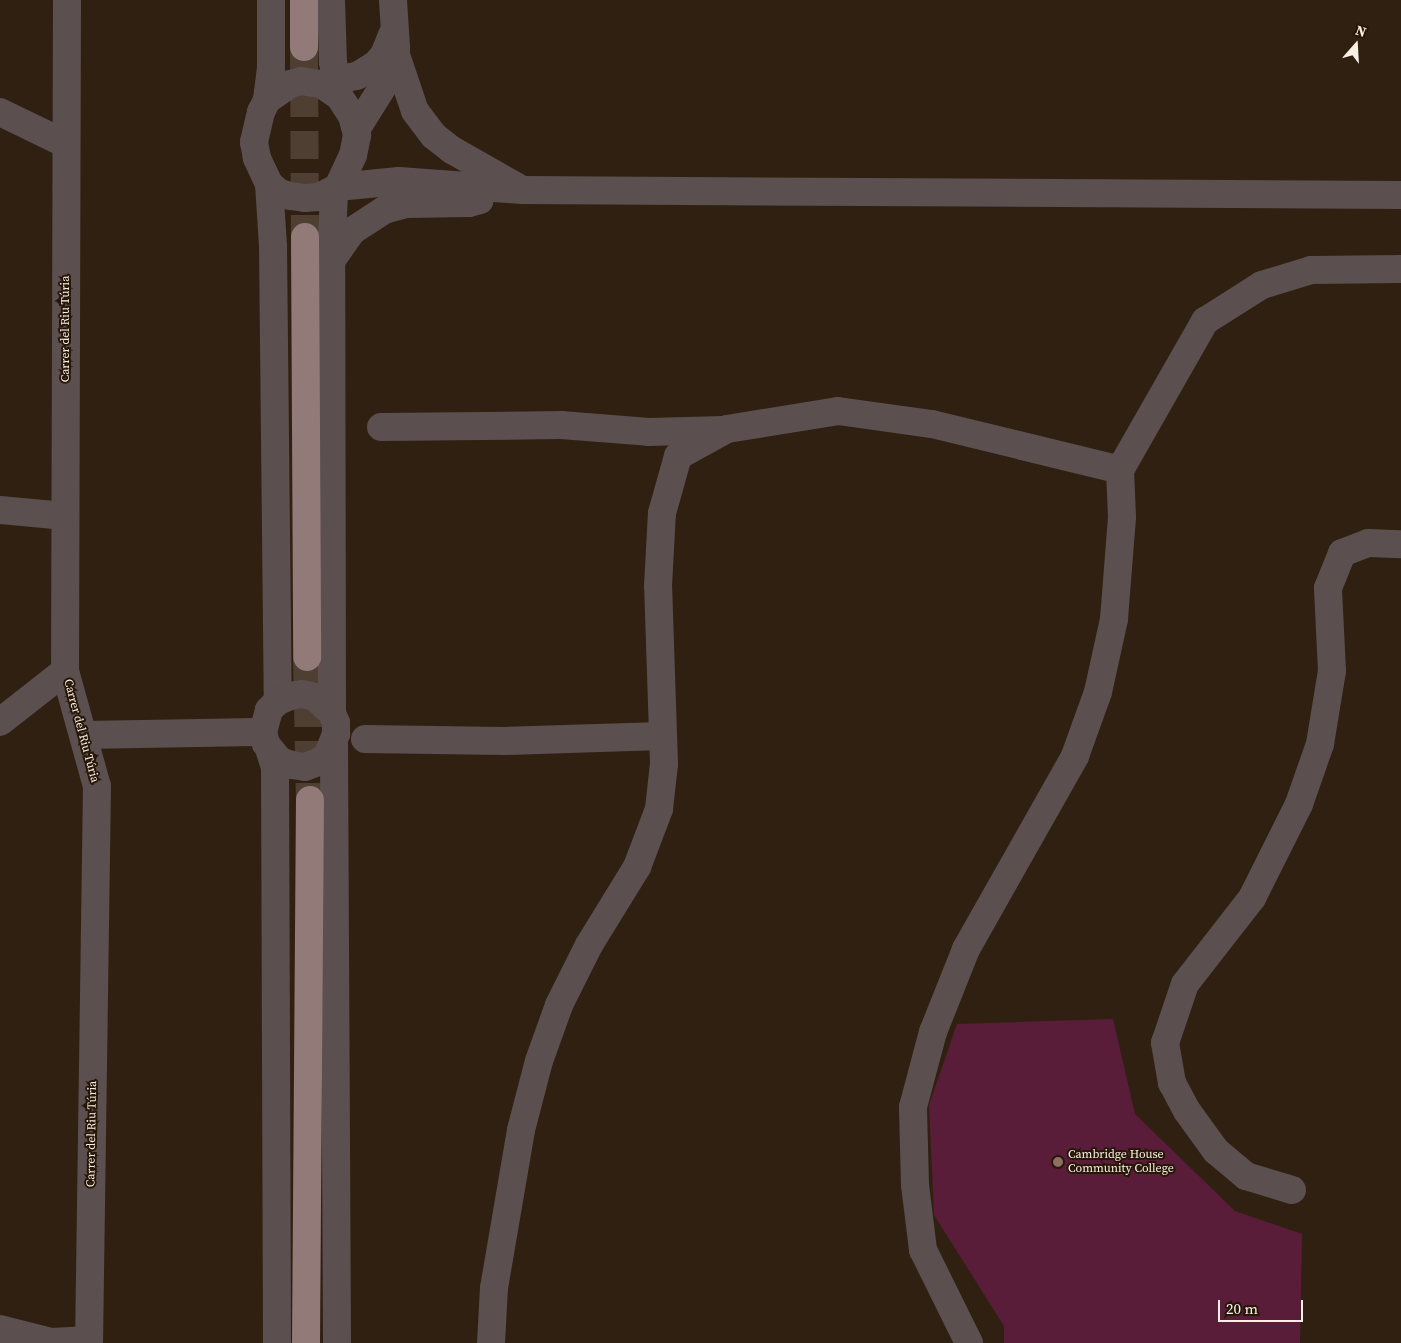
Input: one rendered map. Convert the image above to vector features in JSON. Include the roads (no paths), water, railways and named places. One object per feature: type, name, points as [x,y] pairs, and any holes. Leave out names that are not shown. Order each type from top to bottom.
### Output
[{"type":"main road","points":[[304,0],[304,47]]},
{"type":"main road","points":[[305,237],[307,656]]},
{"type":"main road","points":[[306,1343],[310,800]]},
{"type":"street","name":"Carrer del Riu Túria","points":[[67,0],[65,671],[84,735],[96,786],[89,1342]]},
{"type":"street","points":[[271,0],[270,69],[267,100],[261,112],[254,142],[257,158],[269,184],[273,246],[278,701]]},
{"type":"street","points":[[331,0],[332,87],[352,116],[357,128]]},
{"type":"street","points":[[267,100],[290,84],[302,81],[332,87],[358,76],[376,64],[390,42],[393,13]]},
{"type":"street","points":[[393,13],[396,55],[415,111],[434,136],[452,150],[523,190]]},
{"type":"street","points":[[337,1343],[334,745],[336,723],[332,713],[330,261],[336,189],[347,172],[353,155],[357,128],[389,77],[396,55]]},
{"type":"street","points":[[0,112],[66,144]]},
{"type":"street","points":[[269,184],[278,192],[290,196],[318,196],[336,189],[400,181],[523,190],[1401,195]]},
{"type":"street","points":[[330,261],[352,231],[384,210],[407,204],[469,203],[523,190]]},
{"type":"street","points":[[969,1343],[923,1250],[915,1185],[912,1107],[933,1032],[966,949],[1075,756],[1098,692],[1114,619],[1122,517],[1120,470],[1205,321],[1262,285],[1311,270],[1401,268]]},
{"type":"street","points":[[381,427],[561,424],[649,432],[727,429],[838,411],[932,424],[1120,470]]},
{"type":"street","points":[[491,1343],[495,1278],[521,1130],[539,1061],[559,1005],[584,954],[637,867],[659,809],[664,764],[658,586],[662,513],[678,456],[727,429]]},
{"type":"street","points":[[0,510],[65,516]]},
{"type":"street","points":[[1292,1190],[1246,1176],[1216,1151],[1187,1111],[1172,1083],[1165,1043],[1185,984],[1252,898],[1299,804],[1320,744],[1332,671],[1328,588],[1342,553],[1368,543],[1401,544]]},
{"type":"street","points":[[0,722],[65,671]]},
{"type":"street","points":[[278,1343],[275,767],[267,742],[269,710],[278,701],[302,694],[315,697],[332,713]]},
{"type":"street","points":[[84,735],[267,742]]},
{"type":"street","points":[[364,740],[504,741],[662,736]]},
{"type":"street","points":[[267,742],[280,760],[292,766],[306,767],[321,761],[334,745]]},
{"type":"street","points":[[0,1329],[50,1342],[89,1342]]},
{"type":"tunnel","points":[[304,47],[305,237]]},
{"type":"tunnel","points":[[307,657],[310,800]]},
{"type":"place","name":"Cambridge House Community College","points":[[1058,1162]]}]
